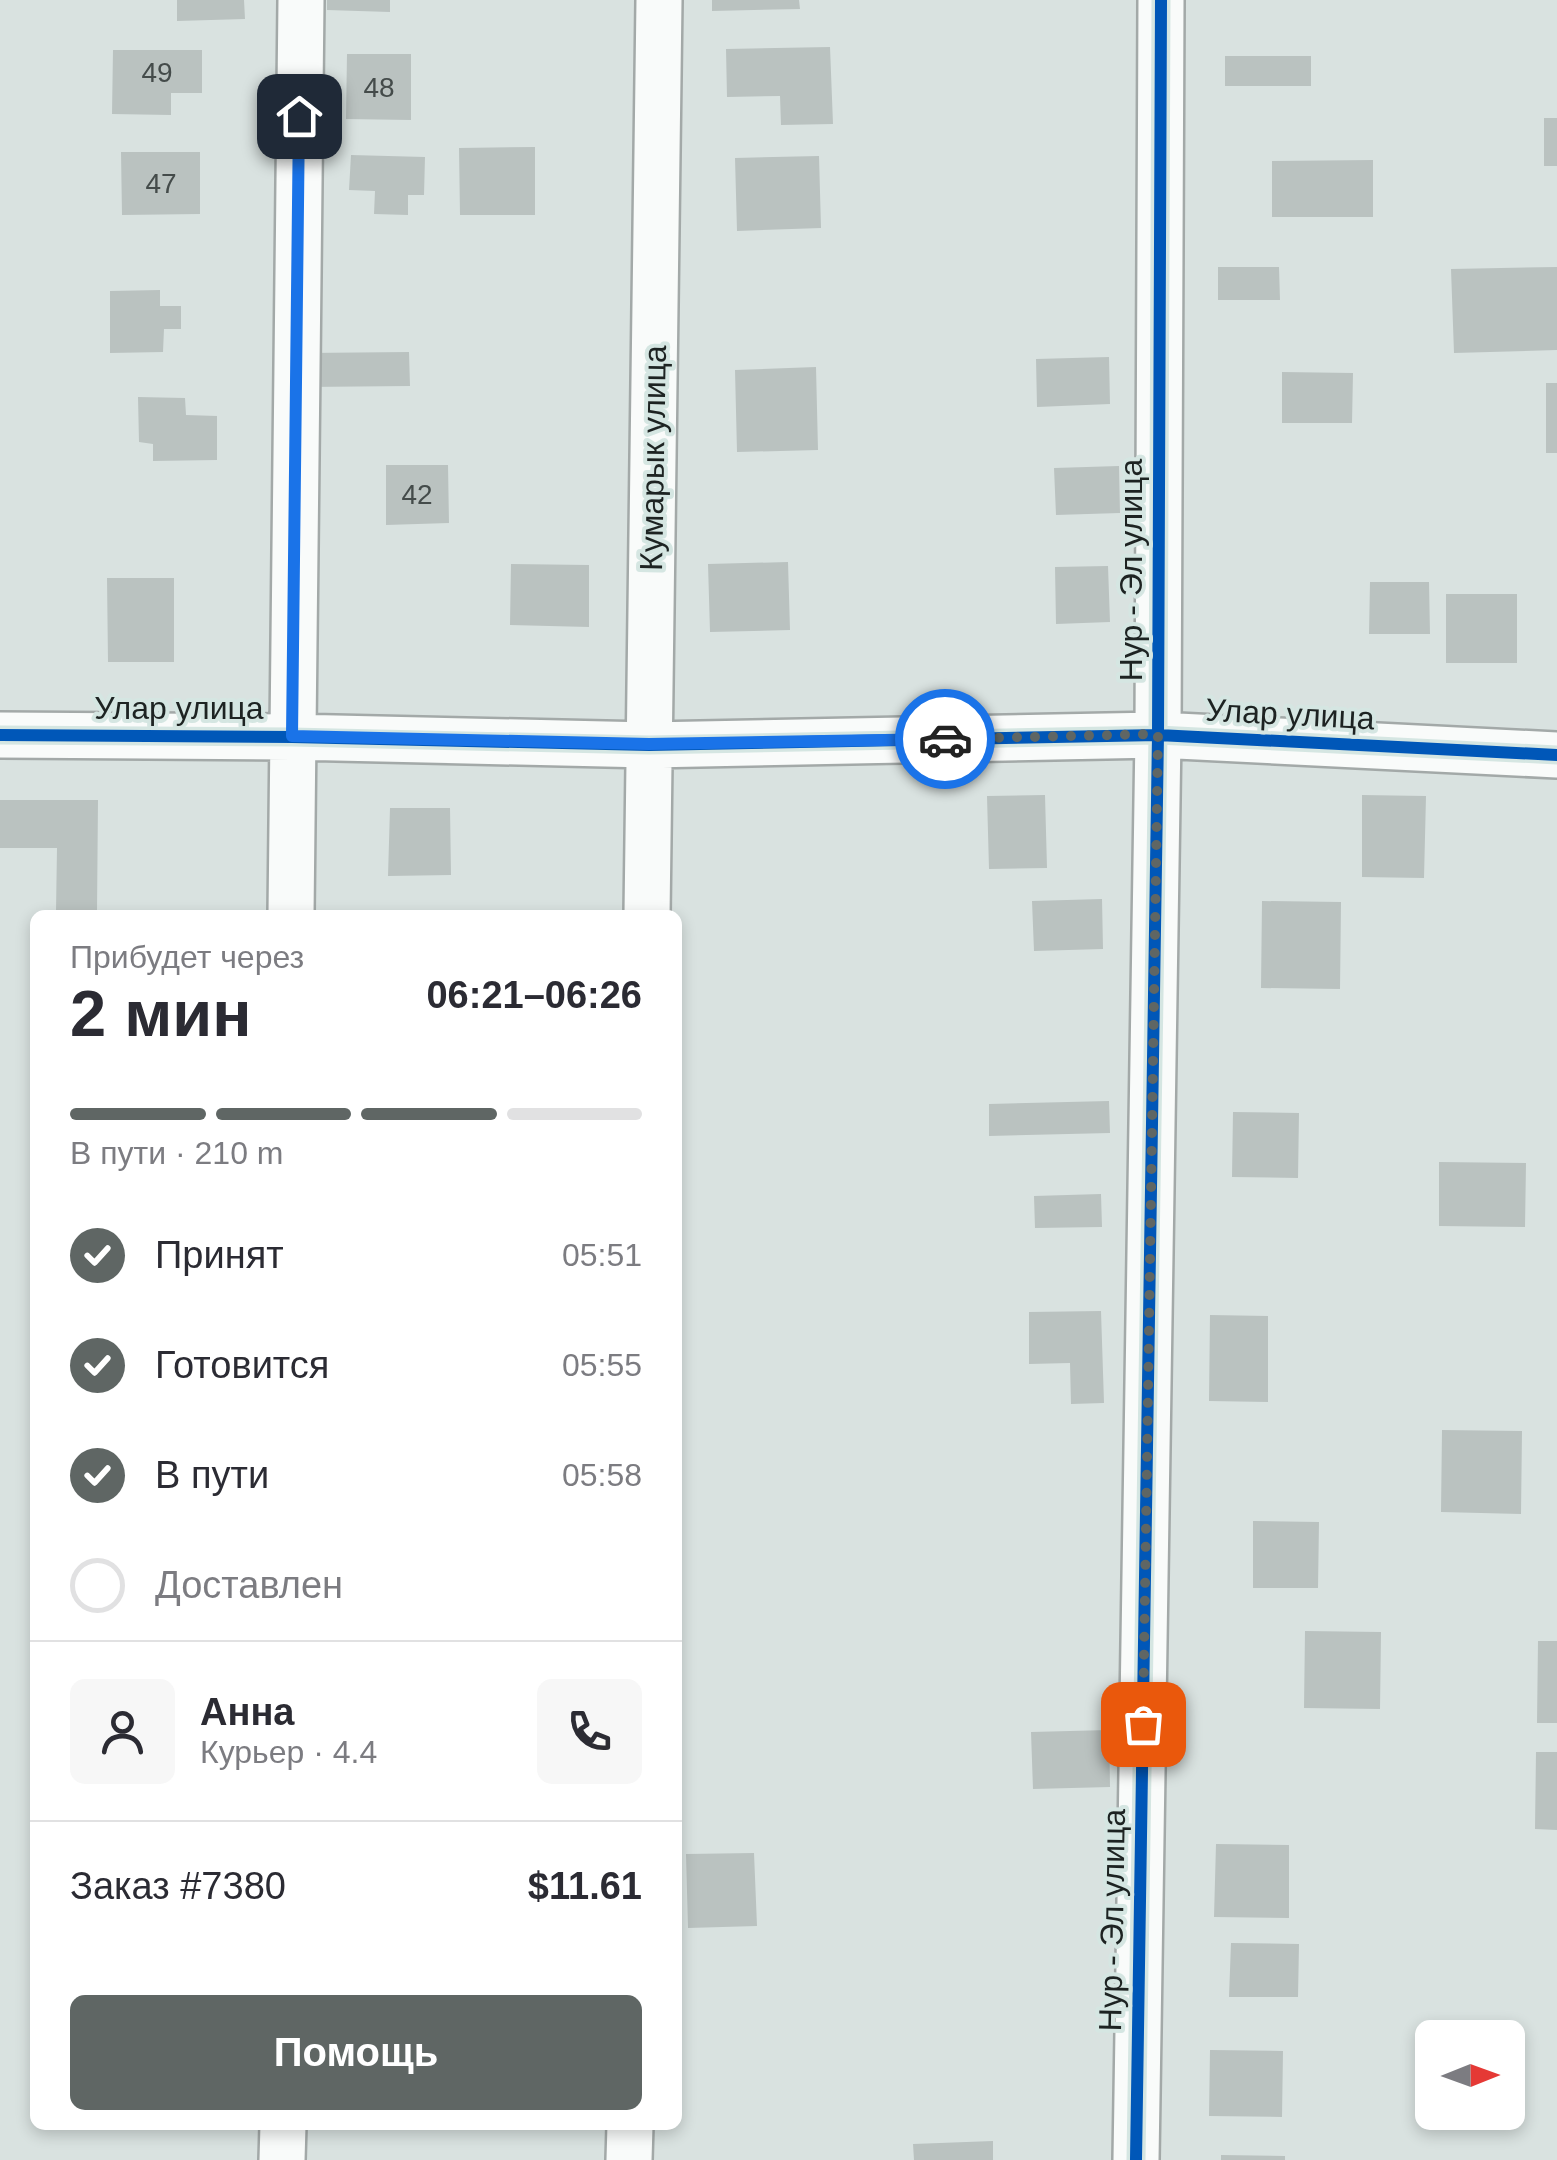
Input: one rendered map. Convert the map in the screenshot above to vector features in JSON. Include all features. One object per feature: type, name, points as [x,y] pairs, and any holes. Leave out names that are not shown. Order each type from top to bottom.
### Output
[{"type":"street","points":[[291,910],[300,0]]},
{"type":"street","name":"Кумарык улица","points":[[647,910],[659,0]]},
{"type":"street","name":"Нур - Эл улица","points":[[1136,2160],[1158,734],[1162,0]]},
{"type":"street","name":"Улар улица","points":[[0,735],[292,736],[649,744],[1158,734],[1557,755]]},
{"type":"street","points":[[282,2130],[282,2160]]},
{"type":"street","points":[[630,2130],[630,2160]]},
{"type":"building","points":[[177,0],[244,0],[245,19],[177,21]]},
{"type":"building","points":[[327,0],[390,0],[390,12],[327,10]]},
{"type":"building","points":[[712,0],[799,0],[800,9],[712,11]]},
{"type":"building","points":[[830,47],[833,124],[781,125],[780,96],[727,97],[726,49]]},
{"type":"building","points":[[113,50],[202,50],[202,93],[171,93],[171,115],[112,114]]},
{"type":"building","points":[[347,54],[411,54],[411,120],[346,119]]},
{"type":"building","points":[[1225,56],[1311,56],[1311,86],[1225,86]]},
{"type":"building","points":[[1544,118],[1557,118],[1557,166],[1544,166]]},
{"type":"building","points":[[535,147],[535,215],[460,215],[459,148]]},
{"type":"building","points":[[121,152],[200,152],[200,214],[122,215]]},
{"type":"building","points":[[351,155],[425,157],[424,195],[408,195],[408,215],[374,214],[375,191],[349,190]]},
{"type":"building","points":[[819,156],[821,228],[737,231],[735,158]]},
{"type":"building","points":[[1373,160],[1373,217],[1272,217],[1272,161]]},
{"type":"building","points":[[1218,267],[1279,267],[1280,300],[1218,300]]},
{"type":"building","points":[[1557,267],[1557,350],[1454,353],[1451,269]]},
{"type":"building","points":[[160,290],[160,306],[181,306],[181,329],[164,329],[163,352],[110,353],[110,291]]},
{"type":"building","points":[[409,352],[410,386],[306,387],[306,353]]},
{"type":"building","points":[[1109,357],[1110,404],[1037,407],[1036,359]]},
{"type":"building","points":[[816,367],[818,450],[737,452],[735,370]]},
{"type":"building","points":[[1282,372],[1353,373],[1352,423],[1282,423]]},
{"type":"building","points":[[1546,383],[1557,383],[1557,453],[1546,453]]},
{"type":"building","points":[[138,397],[185,398],[186,415],[217,416],[217,460],[153,461],[153,444],[139,442]]},
{"type":"building","points":[[386,465],[448,465],[449,523],[386,525]]},
{"type":"building","points":[[1119,466],[1120,513],[1056,515],[1054,468]]},
{"type":"building","points":[[788,562],[790,630],[710,632],[708,564]]},
{"type":"building","points":[[511,564],[589,565],[589,627],[510,625]]},
{"type":"building","points":[[1108,566],[1110,622],[1056,624],[1055,567]]},
{"type":"building","points":[[107,578],[174,578],[174,662],[108,662]]},
{"type":"building","points":[[1370,582],[1429,582],[1430,634],[1369,634]]},
{"type":"building","points":[[1446,594],[1517,594],[1517,663],[1446,663]]},
{"type":"building","points":[[1045,795],[1047,868],[989,869],[987,796]]},
{"type":"building","points":[[1362,795],[1426,796],[1424,878],[1362,877]]},
{"type":"building","points":[[0,800],[98,800],[97,910],[56,910],[57,848],[0,848]]},
{"type":"building","points":[[390,808],[450,808],[451,875],[388,876]]},
{"type":"building","points":[[1102,899],[1103,949],[1034,951],[1032,901]]},
{"type":"building","points":[[1262,901],[1341,902],[1340,989],[1261,988]]},
{"type":"building","points":[[1109,1101],[1110,1133],[989,1136],[989,1104]]},
{"type":"building","points":[[1233,1112],[1299,1113],[1298,1178],[1232,1177]]},
{"type":"building","points":[[1439,1162],[1526,1163],[1525,1227],[1439,1226]]},
{"type":"building","points":[[1101,1194],[1102,1227],[1035,1228],[1034,1196]]},
{"type":"building","points":[[1101,1311],[1104,1403],[1071,1404],[1070,1363],[1029,1364],[1029,1312]]},
{"type":"building","points":[[1210,1315],[1268,1316],[1268,1402],[1209,1401]]},
{"type":"building","points":[[1442,1430],[1522,1431],[1521,1514],[1441,1512]]},
{"type":"building","points":[[1253,1521],[1319,1522],[1318,1588],[1253,1588]]},
{"type":"building","points":[[1305,1631],[1381,1632],[1380,1709],[1304,1708]]},
{"type":"building","points":[[1538,1641],[1557,1641],[1557,1723],[1537,1723]]},
{"type":"building","points":[[1109,1730],[1110,1787],[1033,1789],[1031,1732]]},
{"type":"building","points":[[1536,1752],[1557,1752],[1557,1830],[1535,1829]]},
{"type":"building","points":[[1216,1844],[1289,1845],[1289,1918],[1214,1917]]},
{"type":"building","points":[[754,1853],[757,1926],[688,1928],[686,1854]]},
{"type":"building","points":[[1231,1943],[1299,1944],[1298,1997],[1229,1997]]},
{"type":"building","points":[[1210,2050],[1283,2051],[1282,2117],[1209,2116]]},
{"type":"building","points":[[993,2141],[993,2160],[914,2160],[913,2144]]},
{"type":"building","points":[[1221,2155],[1285,2156],[1285,2160],[1221,2160]]},
{"type":"cycle path","points":[[1136,2160],[1158,735],[1161,0]]},
{"type":"cycle path","points":[[0,735],[649,745],[1158,735],[1557,755]]},
{"type":"way so far","points":[[945,739],[1158,734],[1143,1724]]},
{"type":"route","points":[[299,116],[292,736],[649,744],[945,739]]}]
